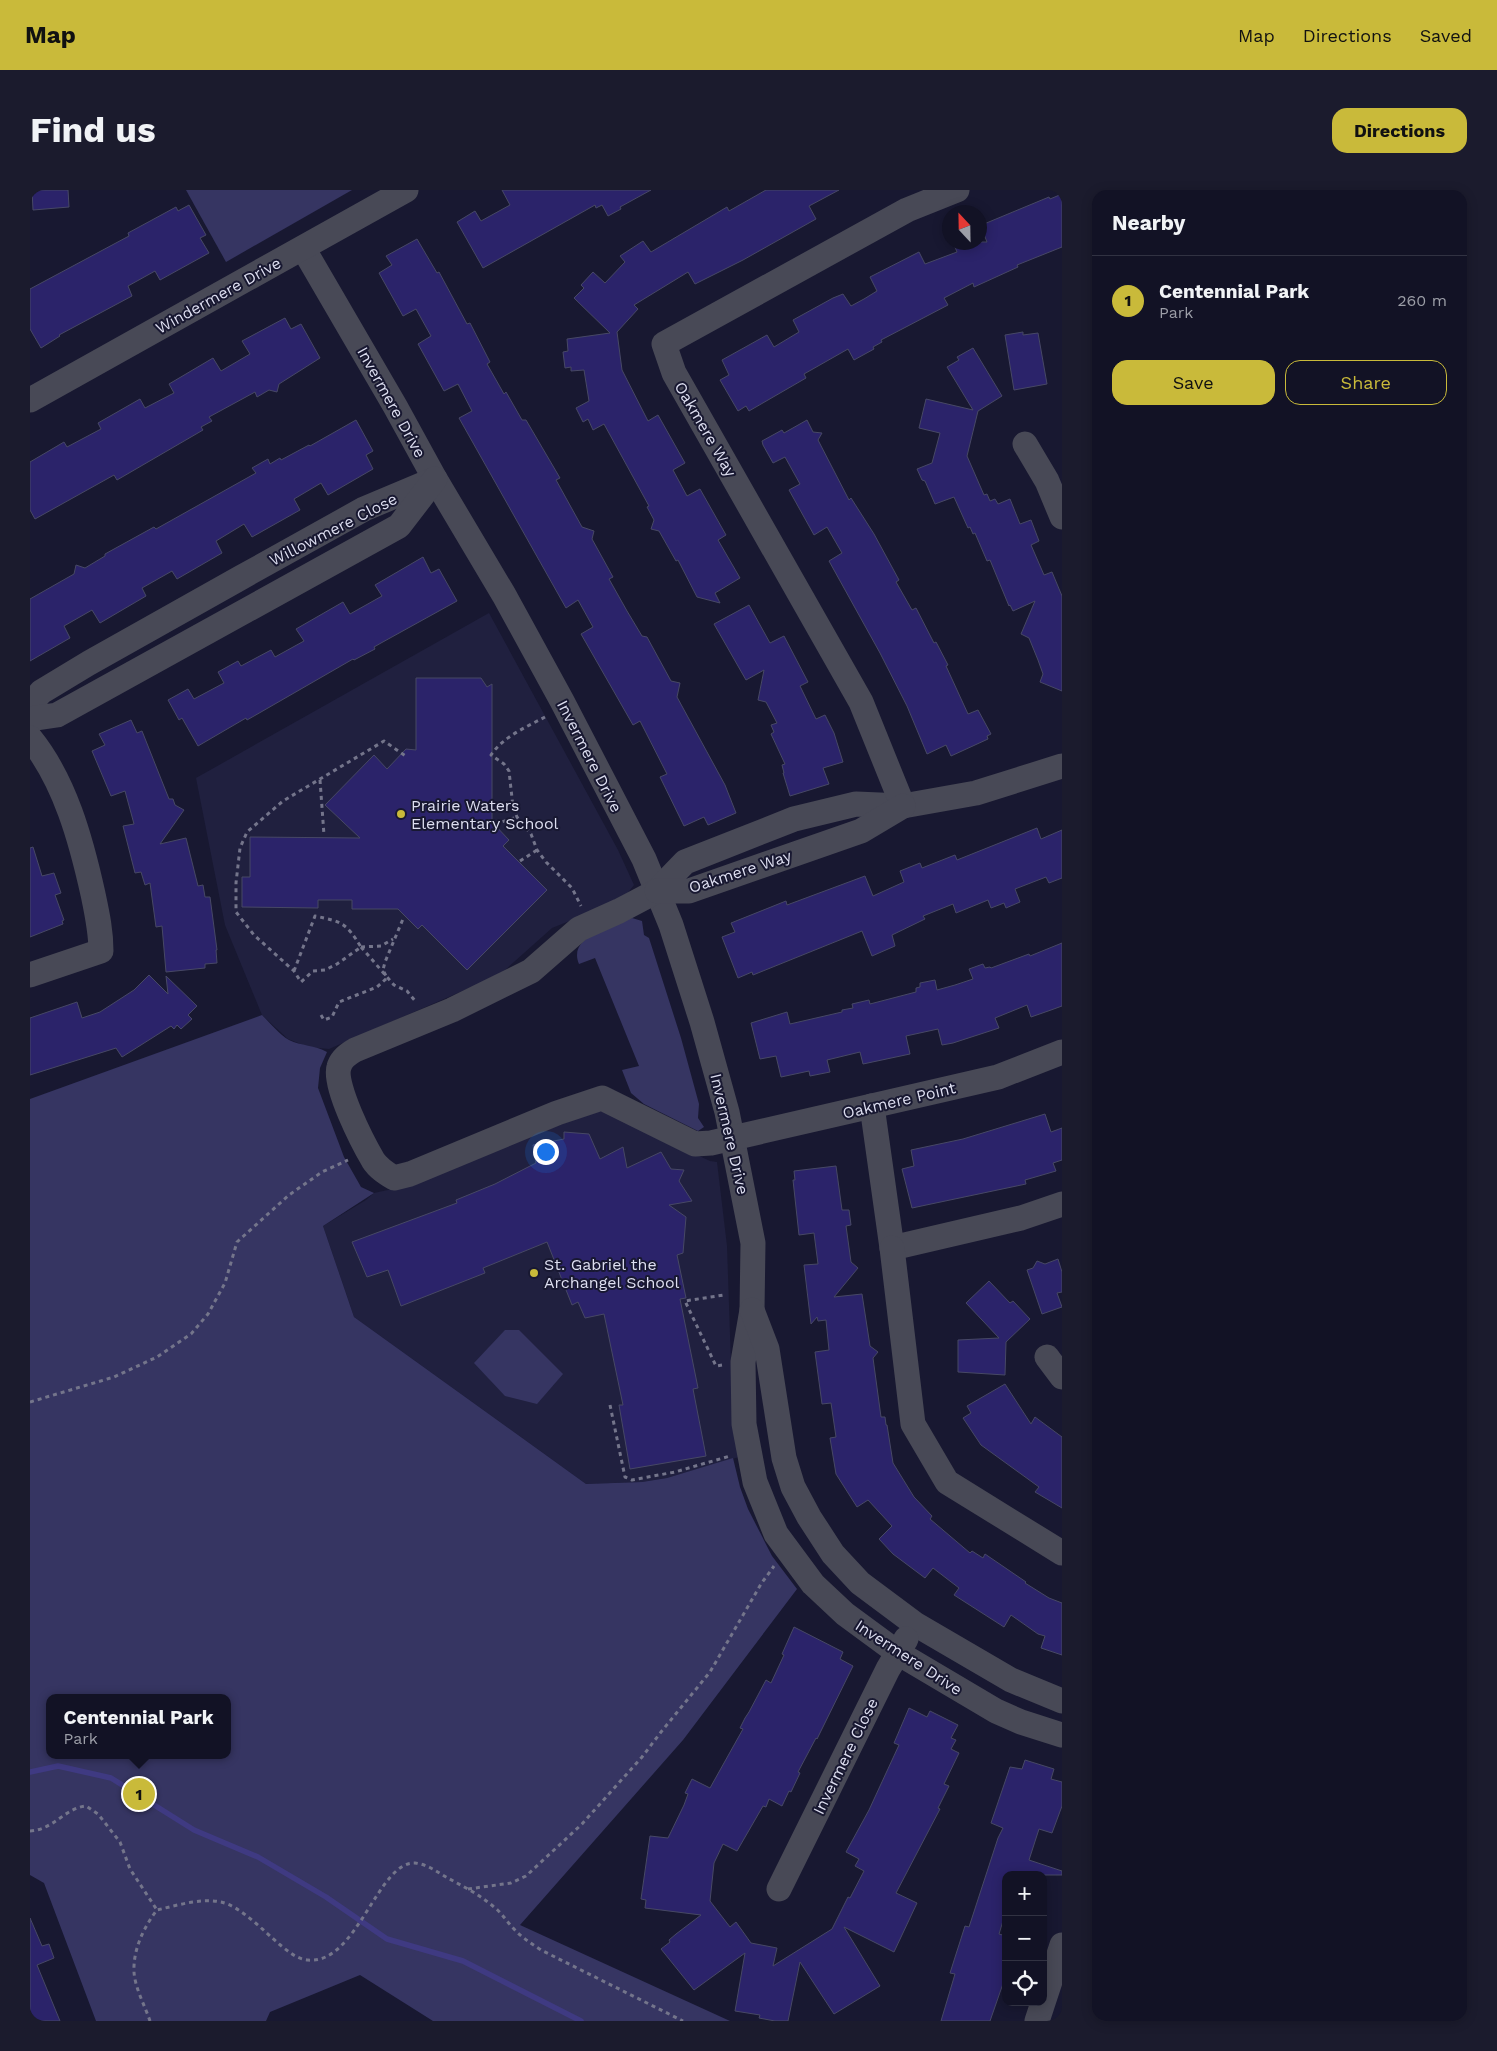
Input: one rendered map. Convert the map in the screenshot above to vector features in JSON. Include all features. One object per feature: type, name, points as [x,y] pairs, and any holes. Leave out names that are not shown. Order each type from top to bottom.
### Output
[{"type":"street","name":"Windermere Drive","points":[[30,400],[238,282],[406,190]]},
{"type":"street","name":"Oakmere Way","points":[[903,806],[861,702],[674,374],[664,344],[907,210],[957,190]]},
{"type":"street","name":"Invermere Drive","points":[[303,248],[435,479],[504,594],[644,859],[671,925],[702,1022],[727,1112],[753,1243],[752,1310],[742,1362],[744,1424],[755,1482],[776,1534],[813,1584],[845,1614],[898,1653],[996,1711],[1062,1735]]},
{"type":"street","points":[[1025,444],[1046,481],[1062,517]]},
{"type":"street","name":"Willowmere Close","points":[[30,705],[41,692],[242,577],[364,509],[435,479]]},
{"type":"street","name":"Willowmere Close","points":[[30,719],[57,715],[399,526],[435,479]]},
{"type":"street","points":[[30,738],[41,751],[67,802],[88,872],[101,934],[101,951],[30,975]]},
{"type":"street","name":"Oakmere Way","points":[[732,1139],[695,1144],[602,1098],[557,1113],[410,1174],[394,1178],[374,1162],[342,1096],[339,1066],[345,1056],[452,1010],[531,971],[579,929],[619,911],[656,891],[685,862],[794,819],[856,804],[903,806],[976,793],[1062,766]]},
{"type":"street","name":"Oakmere Point","points":[[732,1139],[998,1076],[1062,1052]]},
{"type":"street","points":[[872,1106],[914,1424],[927,1450],[947,1482],[1062,1553]]},
{"type":"street","points":[[892,1248],[1021,1218],[1062,1204]]},
{"type":"street","name":"Invermere Drive","points":[[752,1310],[767,1349],[784,1458],[793,1487],[808,1517],[833,1554],[860,1583],[914,1624],[1011,1680],[1062,1701]]},
{"type":"street","points":[[1047,1357],[1062,1377]]},
{"type":"street","name":"Invermere Close","points":[[779,1889],[888,1669],[914,1624]]},
{"type":"street","points":[[1037,2021],[1062,1945]]},
{"type":"path","points":[[545,717],[524,728],[495,749],[491,755],[504,764],[509,771],[512,807],[516,818],[531,834],[537,850],[546,862],[572,888],[583,908]]},
{"type":"path","points":[[395,938],[381,946],[361,947],[325,970],[313,971],[301,982],[294,970],[254,935],[236,912],[238,864],[240,848],[248,832],[283,801],[384,741],[407,757]]},
{"type":"path","points":[[320,780],[324,835]]},
{"type":"path","points":[[495,824],[516,818]]},
{"type":"path","points":[[520,861],[537,850]]},
{"type":"path","points":[[294,970],[315,916],[342,923],[350,929],[361,947],[394,986],[407,991],[415,999],[418,1006]]},
{"type":"path","points":[[387,978],[383,970],[385,962],[403,919]]},
{"type":"path","points":[[321,1015],[324,1020],[332,1017],[339,1002],[377,987],[387,978]]},
{"type":"path","points":[[30,1402],[114,1377],[158,1357],[191,1334],[208,1314],[225,1282],[237,1242],[289,1195],[322,1172],[348,1160]]},
{"type":"path","points":[[724,1295],[685,1302],[716,1366],[727,1365]]},
{"type":"path","points":[[610,1405],[626,1477],[632,1480],[675,1472],[735,1454]]},
{"type":"path","points":[[468,1889],[511,1883],[526,1876],[582,1824],[642,1757],[660,1732],[710,1672],[761,1584],[779,1560]]},
{"type":"path","points":[[30,1831],[48,1827],[71,1810],[86,1806],[98,1814],[120,1842],[130,1869],[158,1910]]},
{"type":"path","points":[[150,2021],[134,1972],[140,1939],[146,1925],[158,1910],[196,1901],[222,1902],[239,1910],[296,1958],[309,1961],[322,1958],[335,1951],[365,1915],[390,1876],[397,1869],[414,1863],[426,1865],[468,1889],[494,1907],[522,1938],[541,1950],[683,2021]]},
{"type":"shaded area","points":[[186,190],[352,190],[226,262]]},
{"type":"shaded area","name":"Prairie Waters Elementary School","points":[[489,613],[618,850],[634,885],[622,900],[552,928],[505,970],[483,982],[329,1049],[308,1047],[288,1039],[262,1015],[225,925],[196,778]]},
{"type":"shaded area","points":[[632,918],[642,921],[644,935],[649,938],[681,1038],[699,1104],[698,1118],[704,1127],[698,1131],[644,1104],[631,1093],[622,1070],[639,1066],[595,958],[579,964],[577,954],[585,939]]},
{"type":"shaded area","points":[[262,1015],[278,1032],[289,1040],[327,1052],[320,1068],[318,1088],[344,1157],[361,1187],[374,1193],[323,1226],[354,1317],[586,1484],[642,1482],[667,1478],[733,1458],[748,1509],[772,1556],[797,1589],[683,1740],[520,1925],[730,2021],[433,2021],[360,1975],[270,2012],[266,2021],[96,2021],[44,1883],[30,1875],[30,1099]]},
{"type":"shaded area","name":"St. Gabriel the Archangel School","points":[[602,1111],[710,1161],[717,1162],[727,1246],[733,1424],[739,1457],[667,1478],[642,1482],[586,1484],[354,1317],[323,1226],[366,1200],[374,1193],[397,1188],[591,1113]]},
{"type":"shaded area","points":[[505,1330],[519,1330],[563,1374],[537,1404],[505,1396],[474,1363]]},
{"type":"building","points":[[32,190],[68,190],[69,207],[33,210]]},
{"type":"building","points":[[502,190],[651,190],[608,216],[602,205],[596,208],[595,205],[483,268],[457,222],[475,211],[481,221],[510,205]]},
{"type":"building","points":[[766,190],[839,190],[809,206],[816,219],[743,260],[695,284],[688,272],[634,305],[638,309],[617,332],[622,370],[648,421],[658,415],[685,463],[673,470],[687,496],[700,489],[726,535],[718,540],[740,578],[715,593],[720,603],[697,597],[678,560],[676,561],[659,531],[651,529],[654,520],[647,507],[649,506],[604,424],[593,430],[588,419],[583,422],[576,408],[589,401],[584,370],[571,371],[571,367],[565,368],[563,352],[568,351],[567,339],[610,333],[574,298],[584,288],[581,285],[593,272],[605,283],[625,262],[620,256],[643,241],[651,252],[727,207],[729,211]]},
{"type":"building","points":[[1062,194],[1062,247],[1017,265],[1018,267],[974,287],[973,283],[944,298],[948,305],[881,340],[882,342],[873,347],[874,349],[854,360],[848,349],[804,374],[806,378],[749,411],[746,406],[738,411],[720,380],[729,375],[722,360],[767,335],[774,347],[799,332],[793,320],[833,298],[843,294],[851,306],[864,299],[877,291],[870,277],[919,252],[925,264],[957,252],[956,250],[987,250],[987,223],[1049,197],[1050,199]]},
{"type":"building","points":[[189,205],[206,235],[200,238],[209,253],[160,280],[155,271],[128,286],[132,296],[59,335],[41,348],[30,329],[30,289],[129,236],[128,233],[176,207],[178,211]]},
{"type":"building","points":[[417,239],[437,273],[439,272],[467,324],[470,323],[490,362],[487,364],[504,394],[506,392],[522,420],[526,420],[560,478],[556,480],[582,527],[594,531],[592,539],[613,577],[609,579],[627,611],[642,636],[647,637],[671,681],[680,683],[677,697],[725,785],[736,813],[708,825],[704,817],[684,826],[660,777],[667,774],[640,721],[633,725],[581,634],[593,627],[578,600],[566,608],[459,418],[472,411],[458,384],[444,391],[418,344],[431,336],[416,309],[403,316],[379,273],[392,265],[386,256]]},
{"type":"building","points":[[285,318],[291,329],[301,324],[320,358],[279,384],[277,392],[269,390],[257,397],[255,392],[209,417],[212,421],[201,427],[203,430],[117,480],[114,475],[35,519],[30,510],[30,462],[64,442],[67,447],[101,429],[98,423],[140,399],[145,408],[174,393],[169,384],[213,358],[221,371],[250,354],[242,341]]},
{"type":"building","points":[[1023,332],[1023,335],[1038,333],[1047,384],[1014,390],[1005,335]]},
{"type":"building","points":[[973,348],[1002,396],[978,411],[967,456],[984,495],[987,494],[990,501],[995,499],[998,504],[1010,499],[1020,524],[1031,520],[1039,541],[1031,545],[1044,575],[1052,572],[1062,596],[1062,691],[1040,682],[1043,674],[1038,660],[1029,638],[1021,634],[1035,601],[1013,611],[1009,606],[990,560],[987,561],[975,533],[973,534],[970,527],[968,528],[954,497],[935,504],[925,481],[922,480],[917,469],[932,463],[940,433],[919,428],[926,399],[973,410],[947,367],[959,360],[957,357]]},
{"type":"building","points":[[356,420],[373,451],[366,455],[373,469],[328,495],[321,483],[294,499],[300,510],[252,537],[244,524],[216,541],[222,553],[177,579],[172,571],[142,588],[146,596],[100,623],[92,610],[64,626],[70,638],[30,661],[30,599],[74,574],[76,565],[85,568],[105,556],[105,554],[154,527],[156,529],[256,473],[252,468],[268,459],[270,464],[280,458],[281,460]]},
{"type":"building","points":[[807,420],[813,432],[822,433],[818,440],[849,500],[851,498],[874,534],[899,580],[896,582],[912,610],[916,608],[934,643],[936,642],[948,665],[946,666],[968,714],[978,710],[991,734],[987,736],[988,739],[951,756],[946,745],[927,754],[907,706],[829,561],[842,553],[827,527],[814,535],[789,490],[800,484],[785,457],[773,463],[763,445],[762,441],[782,430],[784,433]]},
{"type":"building","points":[[423,557],[431,573],[439,569],[457,601],[374,647],[375,649],[353,659],[198,746],[182,718],[179,720],[168,700],[188,689],[194,699],[224,683],[218,672],[238,661],[241,666],[271,650],[275,657],[304,641],[296,629],[343,602],[350,614],[382,596],[375,585]]},
{"type":"building","points":[[749,605],[770,643],[784,636],[808,682],[800,686],[816,719],[825,715],[834,733],[843,762],[823,768],[829,784],[790,796],[783,773],[782,765],[785,764],[771,734],[774,732],[771,725],[777,723],[766,702],[758,700],[764,670],[746,680],[714,624]]},
{"type":"building","points":[[416,678],[481,678],[487,687],[492,684],[492,822],[509,840],[503,846],[547,890],[467,970],[422,925],[418,929],[398,909],[352,909],[352,900],[318,900],[318,908],[242,907],[242,877],[250,877],[250,837],[360,838],[325,805],[374,755],[387,769],[406,749],[416,750]]},
{"type":"building","points":[[131,720],[137,733],[142,731],[169,799],[173,799],[175,805],[184,810],[160,844],[186,838],[198,886],[203,885],[205,897],[210,897],[217,963],[205,964],[205,968],[166,972],[162,926],[156,927],[150,883],[145,885],[141,872],[135,873],[123,826],[134,824],[125,791],[111,796],[92,751],[105,745],[99,734]]},
{"type":"building","points":[[1037,828],[1041,839],[1062,830],[1062,878],[1049,883],[1046,877],[1015,889],[1020,902],[1006,908],[1004,903],[991,908],[988,900],[956,913],[953,904],[923,916],[925,919],[892,935],[895,946],[872,956],[862,931],[753,975],[752,972],[738,978],[722,937],[735,932],[731,923],[786,901],[787,905],[865,876],[873,896],[904,882],[900,871],[920,863],[922,868],[955,855],[957,860]]},
{"type":"building","points":[[33,847],[42,876],[54,873],[61,893],[55,895],[64,920],[62,921],[63,924],[30,937],[30,848]]},
{"type":"building","points":[[1062,943],[1062,1006],[1031,1017],[1027,1005],[995,1018],[999,1028],[953,1043],[942,1045],[938,1029],[906,1036],[910,1054],[863,1064],[860,1052],[827,1060],[830,1072],[810,1076],[809,1071],[781,1077],[776,1056],[760,1059],[751,1023],[787,1012],[790,1024],[842,1012],[842,1010],[853,1008],[852,1004],[869,1000],[870,1004],[916,992],[916,988],[920,987],[920,983],[935,980],[937,990],[973,979],[969,969],[983,964],[985,968],[991,968],[1029,954],[1030,956]]},
{"type":"building","points":[[149,975],[168,994],[166,976],[197,1006],[188,1015],[192,1019],[181,1029],[177,1025],[174,1029],[171,1026],[122,1057],[116,1048],[30,1075],[30,1018],[77,1002],[82,1018],[100,1012],[134,990]]},
{"type":"building","points":[[1045,1114],[1051,1132],[1062,1128],[1062,1160],[1053,1163],[1056,1171],[1025,1180],[1026,1184],[912,1208],[902,1169],[914,1166],[911,1150],[963,1139]]},
{"type":"building","points":[[564,1132],[589,1134],[600,1159],[623,1147],[627,1168],[661,1152],[671,1169],[684,1170],[679,1181],[692,1201],[669,1205],[686,1217],[683,1253],[677,1255],[686,1298],[680,1299],[698,1388],[693,1389],[706,1456],[630,1469],[619,1405],[623,1405],[604,1314],[585,1318],[578,1302],[572,1305],[547,1242],[483,1268],[485,1273],[401,1306],[388,1270],[367,1277],[352,1242],[457,1203],[456,1200],[495,1184],[536,1163],[533,1145],[564,1139]]},
{"type":"building","points":[[836,1166],[842,1210],[849,1210],[851,1225],[846,1226],[851,1262],[858,1268],[834,1297],[862,1294],[870,1346],[878,1352],[873,1358],[881,1417],[885,1417],[893,1463],[914,1497],[932,1516],[930,1519],[970,1553],[972,1551],[983,1558],[985,1554],[1025,1583],[1049,1598],[1062,1603],[1062,1655],[1041,1648],[1045,1636],[1038,1634],[1011,1615],[1004,1627],[954,1595],[959,1588],[933,1568],[925,1578],[893,1554],[879,1539],[892,1526],[868,1500],[857,1507],[836,1474],[830,1438],[836,1437],[831,1403],[822,1404],[815,1352],[829,1350],[826,1320],[818,1321],[817,1317],[811,1324],[804,1265],[818,1264],[814,1233],[799,1235],[793,1180],[795,1180],[794,1171]]},
{"type":"building","points":[[1058,1259],[1062,1272],[1062,1292],[1057,1293],[1062,1307],[1042,1314],[1027,1270],[1033,1268],[1037,1261],[1045,1264]]},
{"type":"building","points":[[989,1281],[1010,1303],[1013,1301],[1030,1319],[1006,1342],[1005,1375],[958,1372],[958,1340],[999,1338],[966,1303]]},
{"type":"building","points":[[1005,1384],[1031,1424],[1035,1417],[1062,1437],[1062,1508],[1035,1492],[1039,1487],[981,1445],[963,1418],[971,1413],[967,1406]]},
{"type":"building","points":[[794,1627],[843,1652],[840,1659],[853,1666],[817,1739],[798,1772],[800,1773],[791,1792],[789,1791],[782,1806],[769,1799],[766,1807],[763,1806],[737,1851],[723,1844],[714,1863],[710,1901],[730,1927],[736,1922],[751,1943],[777,1948],[773,1966],[832,1929],[848,1897],[850,1898],[864,1871],[855,1866],[859,1859],[846,1852],[869,1810],[899,1745],[894,1743],[909,1708],[927,1717],[930,1711],[958,1725],[951,1738],[956,1740],[951,1749],[959,1753],[944,1784],[949,1786],[938,1808],[940,1809],[896,1893],[917,1903],[894,1952],[844,1927],[880,1986],[834,2014],[800,1962],[788,2021],[775,2021],[759,2018],[760,2015],[735,2011],[745,1953],[694,1990],[661,1949],[676,1934],[701,1915],[645,1908],[646,1900],[641,1899],[650,1836],[668,1838],[684,1805],[688,1794],[685,1793],[692,1779],[710,1788],[743,1729],[740,1728],[766,1680],[771,1683]]},
{"type":"building","points":[[1025,1760],[1054,1769],[1051,1779],[1062,1782],[1062,1806],[1052,1833],[1039,1829],[1029,1860],[1062,1871],[1062,1875],[1047,1875],[1047,1871],[1002,1871],[1002,1924],[999,1934],[1002,1935],[1002,1986],[990,2021],[941,2021],[955,1974],[950,1973],[965,1926],[969,1927],[1003,1828],[991,1823],[1010,1767],[1022,1769]]},
{"type":"building","points":[[30,1918],[42,1946],[49,1944],[54,1958],[37,1965],[60,2021],[30,2021]]},
{"type":"waterway","points":[[30,1772],[58,1766],[111,1778],[194,1830],[258,1857],[326,1897],[387,1939],[463,1961],[581,2021]]},
{"type":"place","name":"Prairie Waters Elementary School","points":[[401,814]]},
{"type":"place","name":"St. Gabriel the Archangel School","points":[[534,1273]]},
{"type":"place","name":"Centennial Park","points":[[139,1794]]}]
